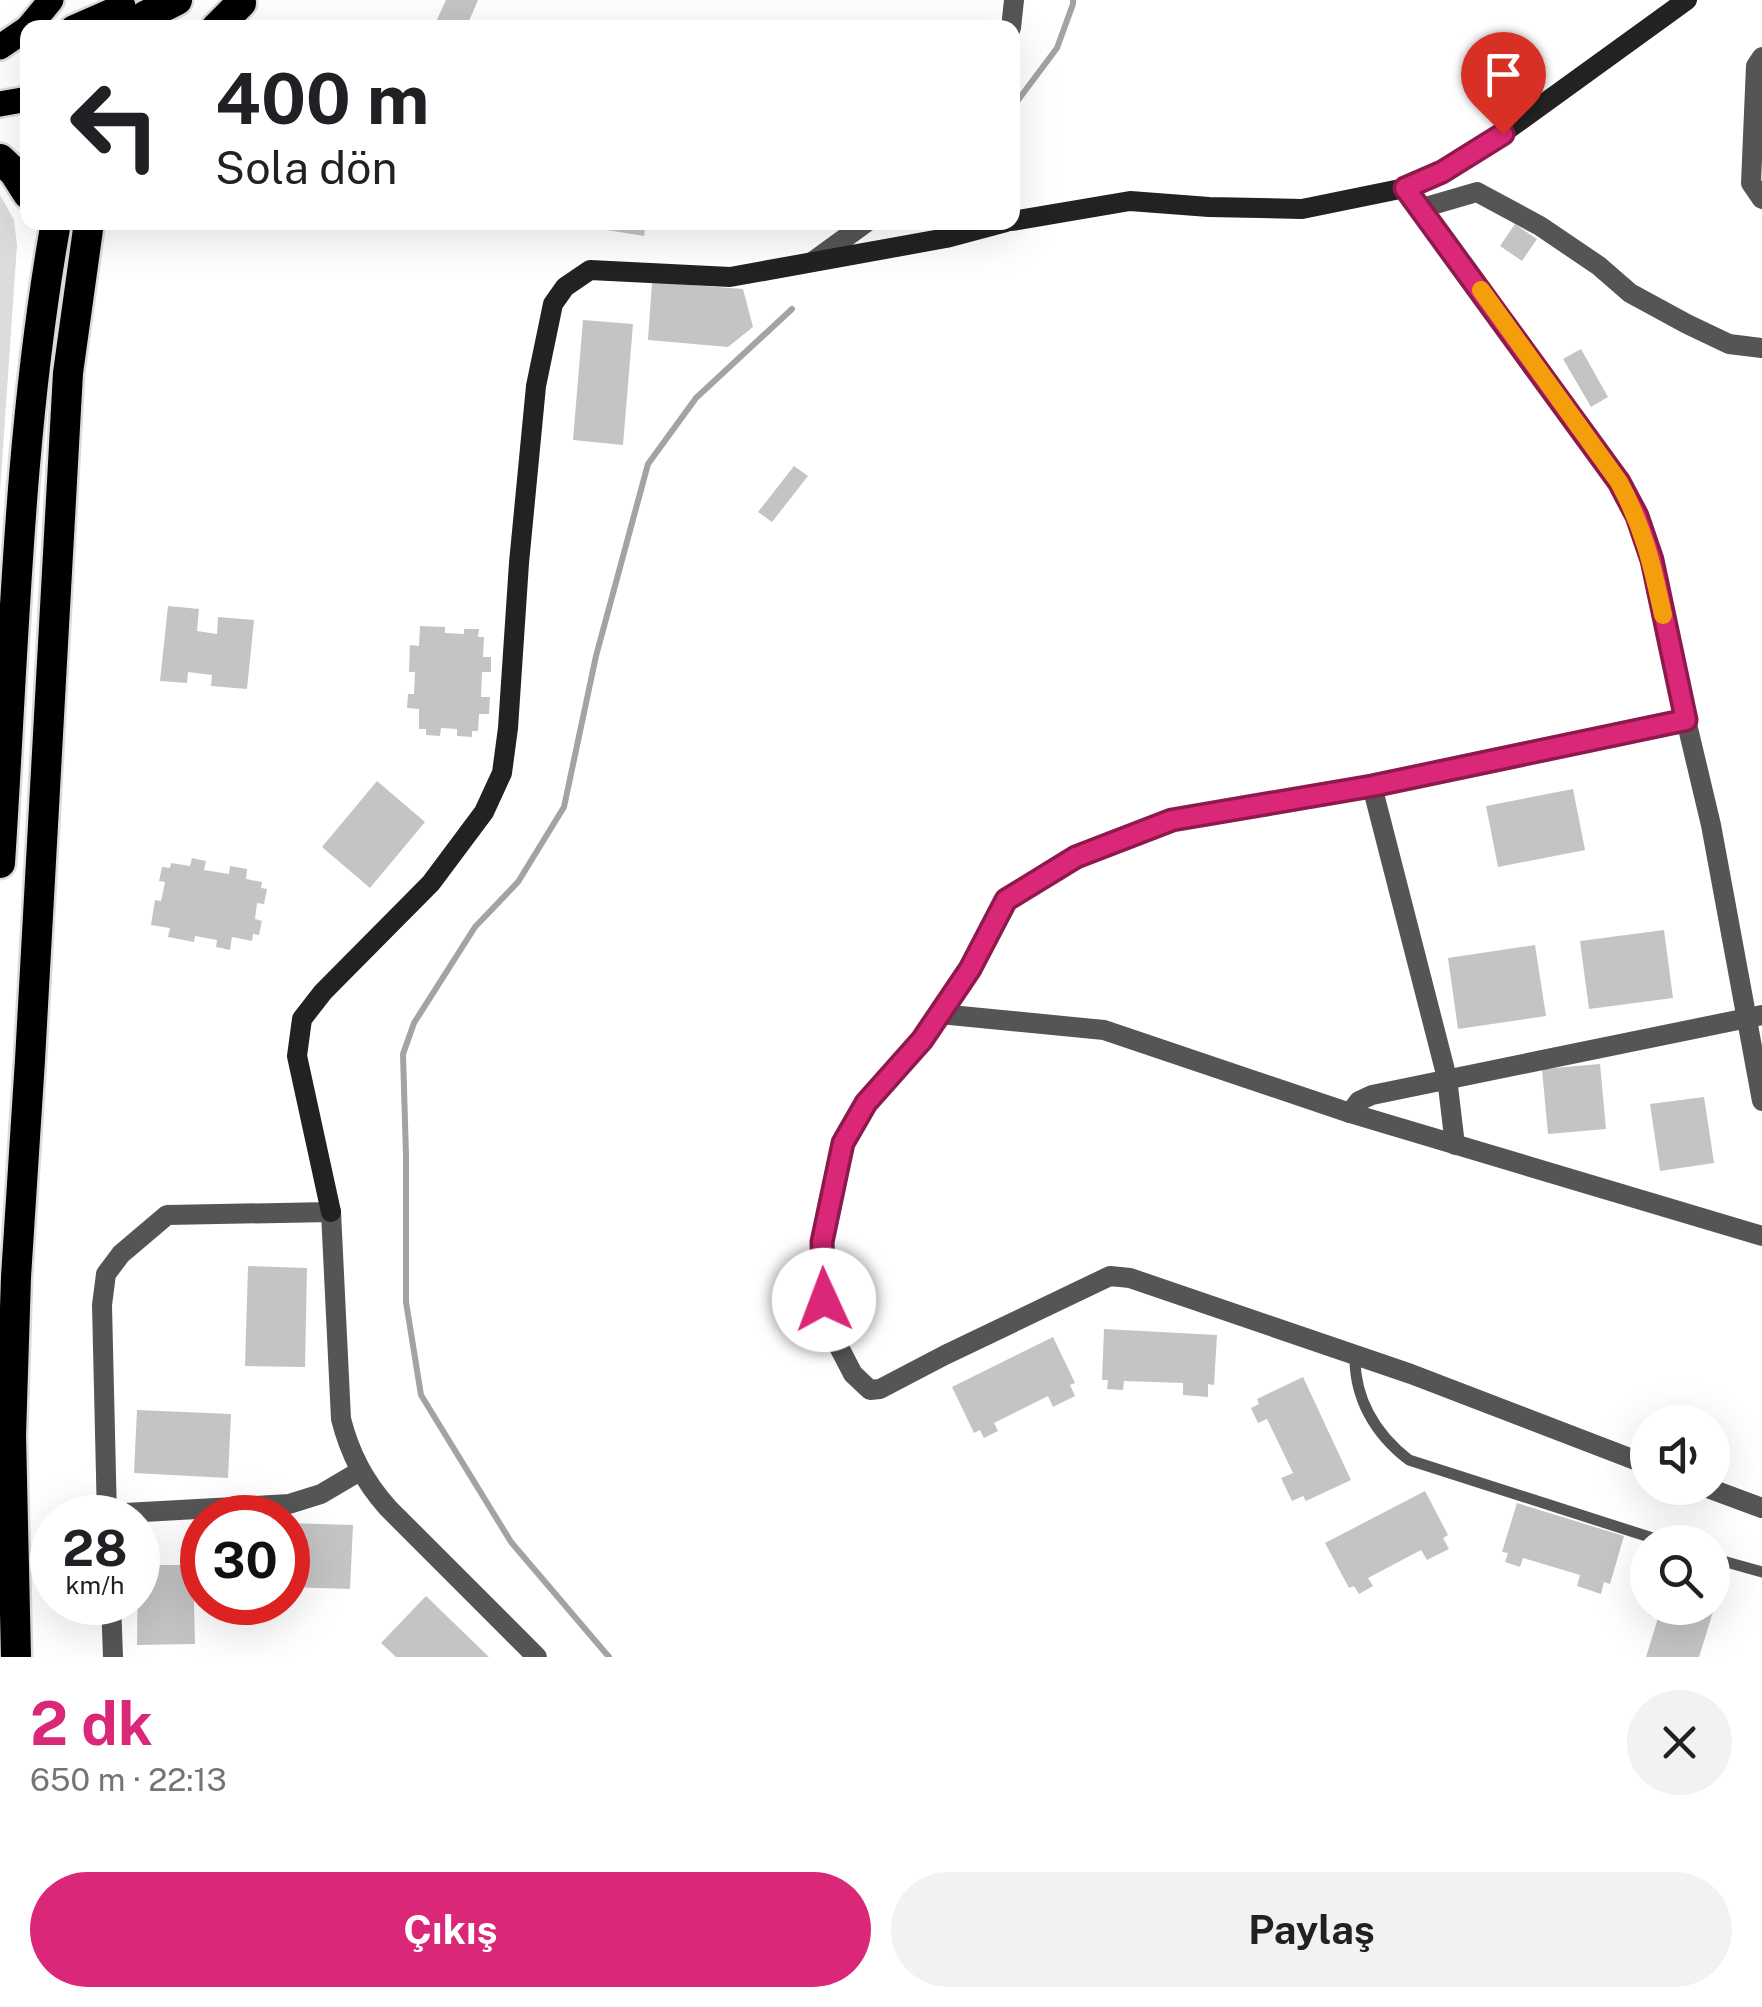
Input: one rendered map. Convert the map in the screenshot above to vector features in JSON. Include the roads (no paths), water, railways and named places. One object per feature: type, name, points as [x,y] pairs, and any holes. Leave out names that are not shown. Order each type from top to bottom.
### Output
[{"type":"highway","points":[[126,12],[144,16],[176,0]]},
{"type":"highway","points":[[225,20],[244,2]]},
{"type":"highway","points":[[0,159],[20,181]]},
{"type":"highway","points":[[19,1657],[11,1436],[16,1277],[66,392],[90,230]]},
{"type":"highway","points":[[0,863],[21,499],[53,238]]},
{"type":"main road","points":[[35,20],[52,0]]},
{"type":"main road","points":[[86,19],[126,12]]},
{"type":"street","points":[[1020,220],[1130,201],[1302,210],[1405,188],[1442,172],[1503,134],[1687,0]]},
{"type":"street","points":[[209,20],[244,2]]},
{"type":"street","points":[[1762,56],[1756,66],[1752,183],[1762,199]]},
{"type":"street","points":[[1405,188],[1619,482],[1637,516],[1652,560],[1754,1016],[1762,1102]]},
{"type":"street","points":[[1422,208],[1477,192],[1540,226],[1630,292],[1673,316],[1729,344],[1762,348]]},
{"type":"street","points":[[812,262],[856,230]]},
{"type":"street","points":[[538,1657],[388,1508],[360,1471],[347,1443],[341,1419],[331,1212],[297,1056],[302,1019],[323,992],[431,883],[484,812],[502,773],[536,386],[553,304],[565,287],[590,270],[730,277],[978,230]]},
{"type":"street","points":[[1630,1457],[1355,1355],[1130,1278],[1110,1276],[945,1354],[880,1390],[870,1390],[853,1374],[840,1349],[824,1300],[822,1242],[843,1143],[866,1103],[940,1014],[970,969],[1006,900],[1076,857],[1172,820],[1372,786],[1686,720]]},
{"type":"street","points":[[1372,786],[1447,1078],[1455,1144]]},
{"type":"street","points":[[940,1014],[1104,1030],[1350,1114],[1762,1236]]},
{"type":"street","points":[[1350,1114],[1365,1097],[1754,1016]]},
{"type":"street","points":[[107,1495],[102,1305],[106,1274],[121,1254],[167,1215],[331,1212]]},
{"type":"street","points":[[160,1513],[289,1504],[321,1494],[360,1471]]},
{"type":"street","points":[[1730,1496],[1762,1508]]},
{"type":"street","points":[[112,1625],[113,1657]]},
{"type":"lane","points":[[1355,1355],[1357,1383],[1367,1411],[1386,1440],[1409,1460],[1630,1531]]},
{"type":"lane","points":[[1730,1563],[1762,1572]]},
{"type":"waterway","points":[[1020,97],[1057,48],[1073,0]]},
{"type":"waterway","points":[[609,1657],[511,1542],[421,1395],[406,1302],[403,1054],[414,1023],[475,927],[518,882],[564,807],[596,656],[648,464],[696,398],[792,309]]}]
